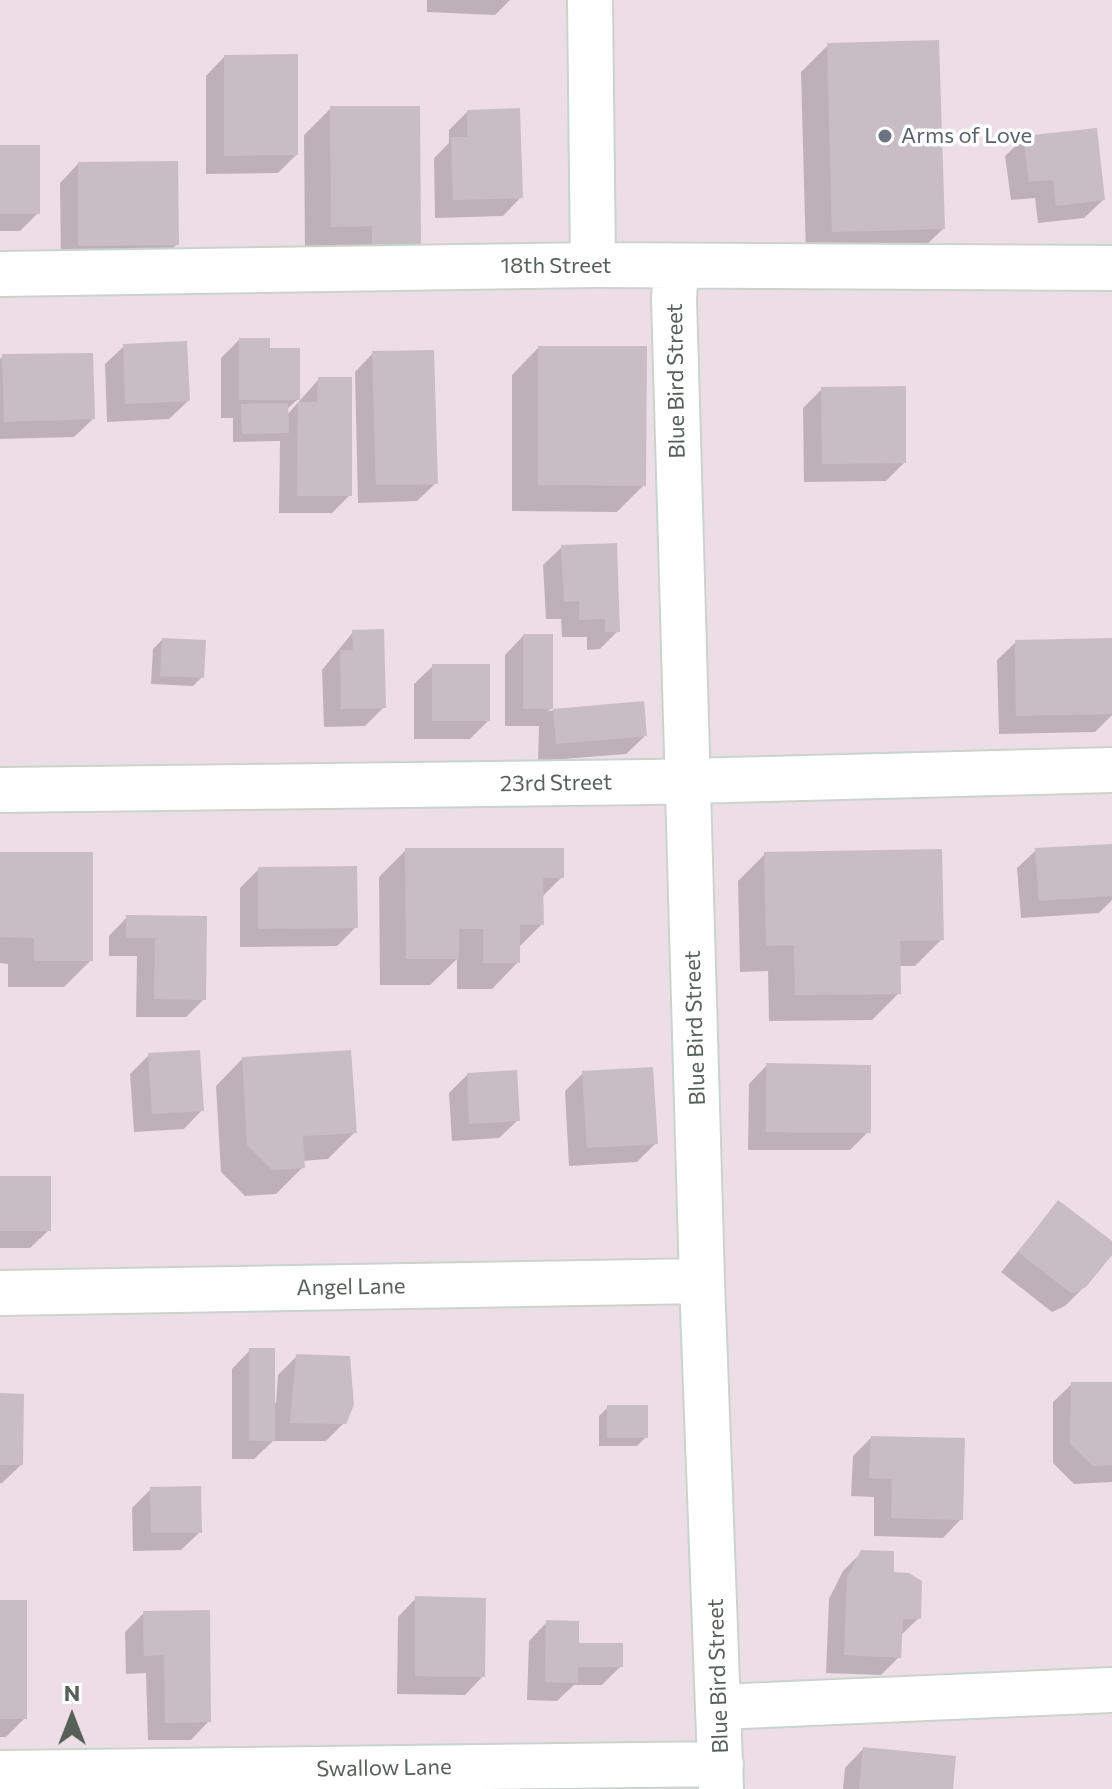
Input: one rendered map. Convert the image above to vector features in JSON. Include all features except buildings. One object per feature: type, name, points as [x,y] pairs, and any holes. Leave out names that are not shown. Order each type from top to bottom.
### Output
[{"type":"street","points":[[590,0],[593,265]]},
{"type":"street","name":"18th Street","points":[[0,274],[593,265],[676,268],[1112,268]]},
{"type":"street","name":"Blue Bird Street","points":[[676,268],[674,299],[702,1281],[721,1776]]},
{"type":"street","name":"23rd Street","points":[[0,790],[688,781],[1112,770]]},
{"type":"street","name":"Angel Lane","points":[[0,1293],[702,1281]]},
{"type":"street","points":[[720,1707],[1112,1690]]},
{"type":"street","name":"Swallow Lane","points":[[0,1773],[721,1776]]},
{"type":"place","name":"Arms of Love","points":[[885,136]]}]
